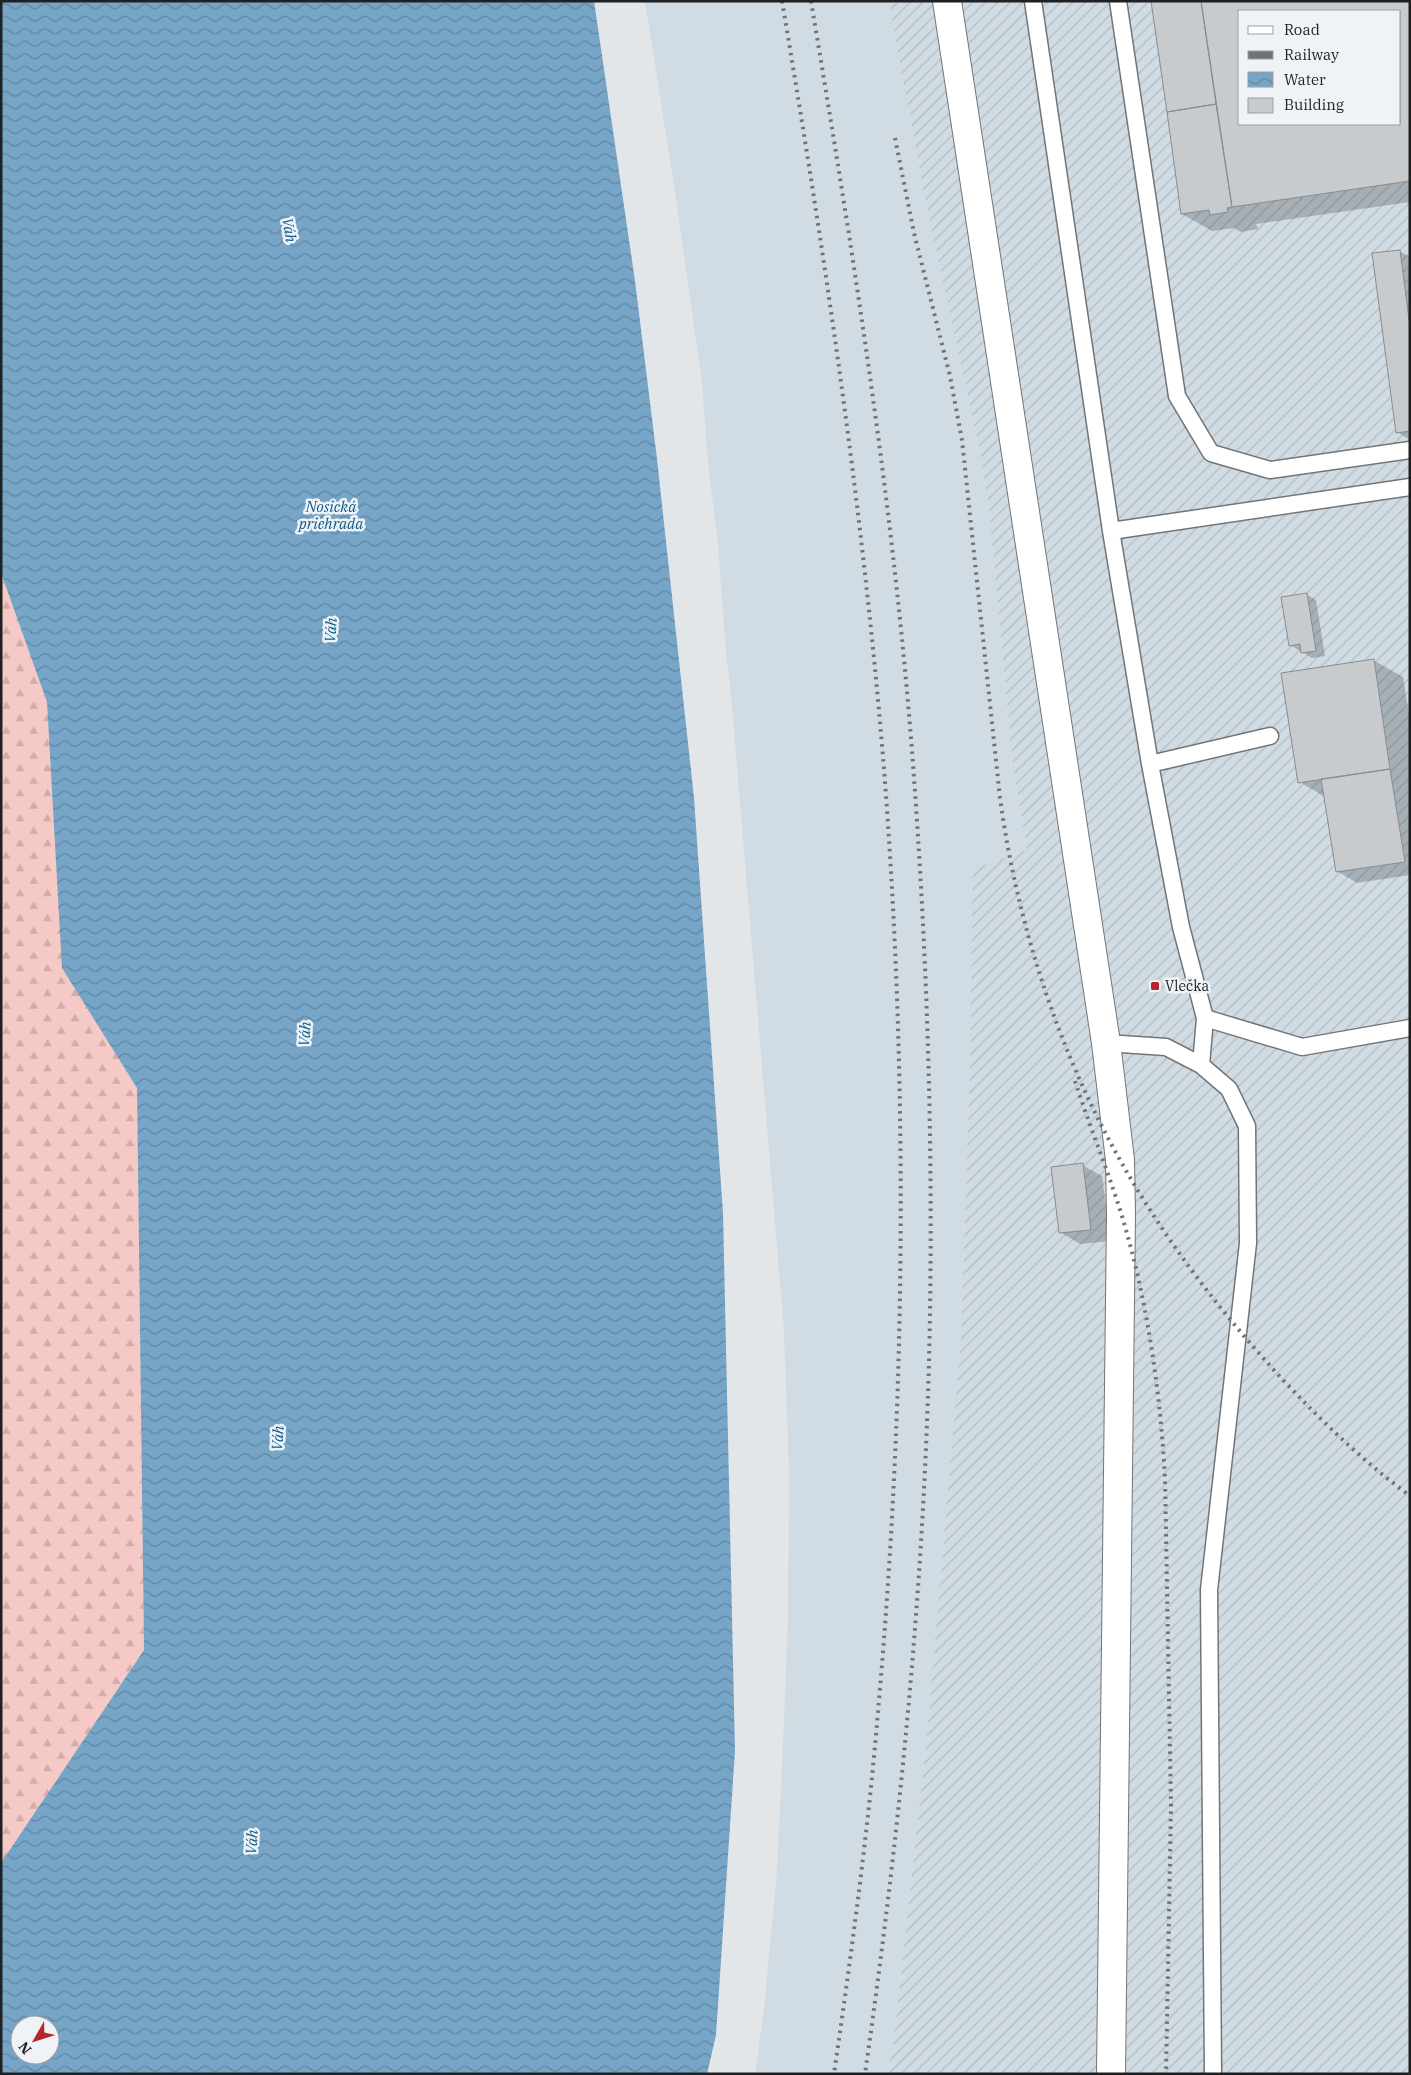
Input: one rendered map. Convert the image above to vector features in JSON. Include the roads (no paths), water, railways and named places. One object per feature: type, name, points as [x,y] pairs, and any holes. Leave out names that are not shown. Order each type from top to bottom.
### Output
[{"type":"street","points":[[947,1],[1106,1043],[1120,1160],[1121,1214],[1111,2074]]},
{"type":"lane","points":[[1033,1],[1111,531],[1150,764],[1181,926],[1205,1018],[1201,1065]]},
{"type":"lane","points":[[1118,1],[1178,396],[1211,453],[1270,470],[1410,450]]},
{"type":"lane","points":[[1111,531],[1410,488]]},
{"type":"lane","points":[[1150,764],[1270,736]]},
{"type":"lane","points":[[1205,1018],[1302,1047],[1410,1028]]},
{"type":"lane","points":[[1106,1043],[1166,1047],[1201,1065],[1229,1089],[1247,1126],[1248,1243],[1209,1590],[1212,2074]]},
{"type":"water","name":"Nosická priehrada","points":[[1,1],[594,1],[635,281],[657,459],[694,798],[723,1213],[735,1751],[716,2035],[707,2074],[1,2074],[1,1863],[144,1650],[137,1088],[62,968],[47,702],[1,573]]},
{"type":"railway","points":[[782,1],[828,288],[865,576],[884,769],[892,885],[900,1118],[899,1351],[895,1468],[888,1584],[865,1840],[834,2074]]},
{"type":"railway","points":[[811,1],[869,369],[903,645],[921,881],[929,1097],[931,1241],[928,1409],[917,1599],[890,1885],[865,2074]]},
{"type":"railway","points":[[895,138],[914,233],[950,376],[962,440],[1000,798],[1007,845],[1029,938],[1059,1030],[1077,1075],[1120,1160],[1153,1215],[1190,1269],[1251,1345],[1305,1403],[1355,1451],[1410,1496]]},
{"type":"railway","points":[[1075,1081],[1116,1196],[1130,1245],[1151,1344],[1160,1411],[1165,1478],[1171,1805],[1166,2074]]},
{"type":"place","name":"Vlečka","points":[[1155,986]]},
{"type":"water label","name":"Váh","points":[[289,230]]},
{"type":"water label","name":"Váh","points":[[331,630]]},
{"type":"water label","name":"Váh","points":[[305,1034]]},
{"type":"water label","name":"Váh","points":[[278,1438]]},
{"type":"water label","name":"Váh","points":[[252,1842]]}]
